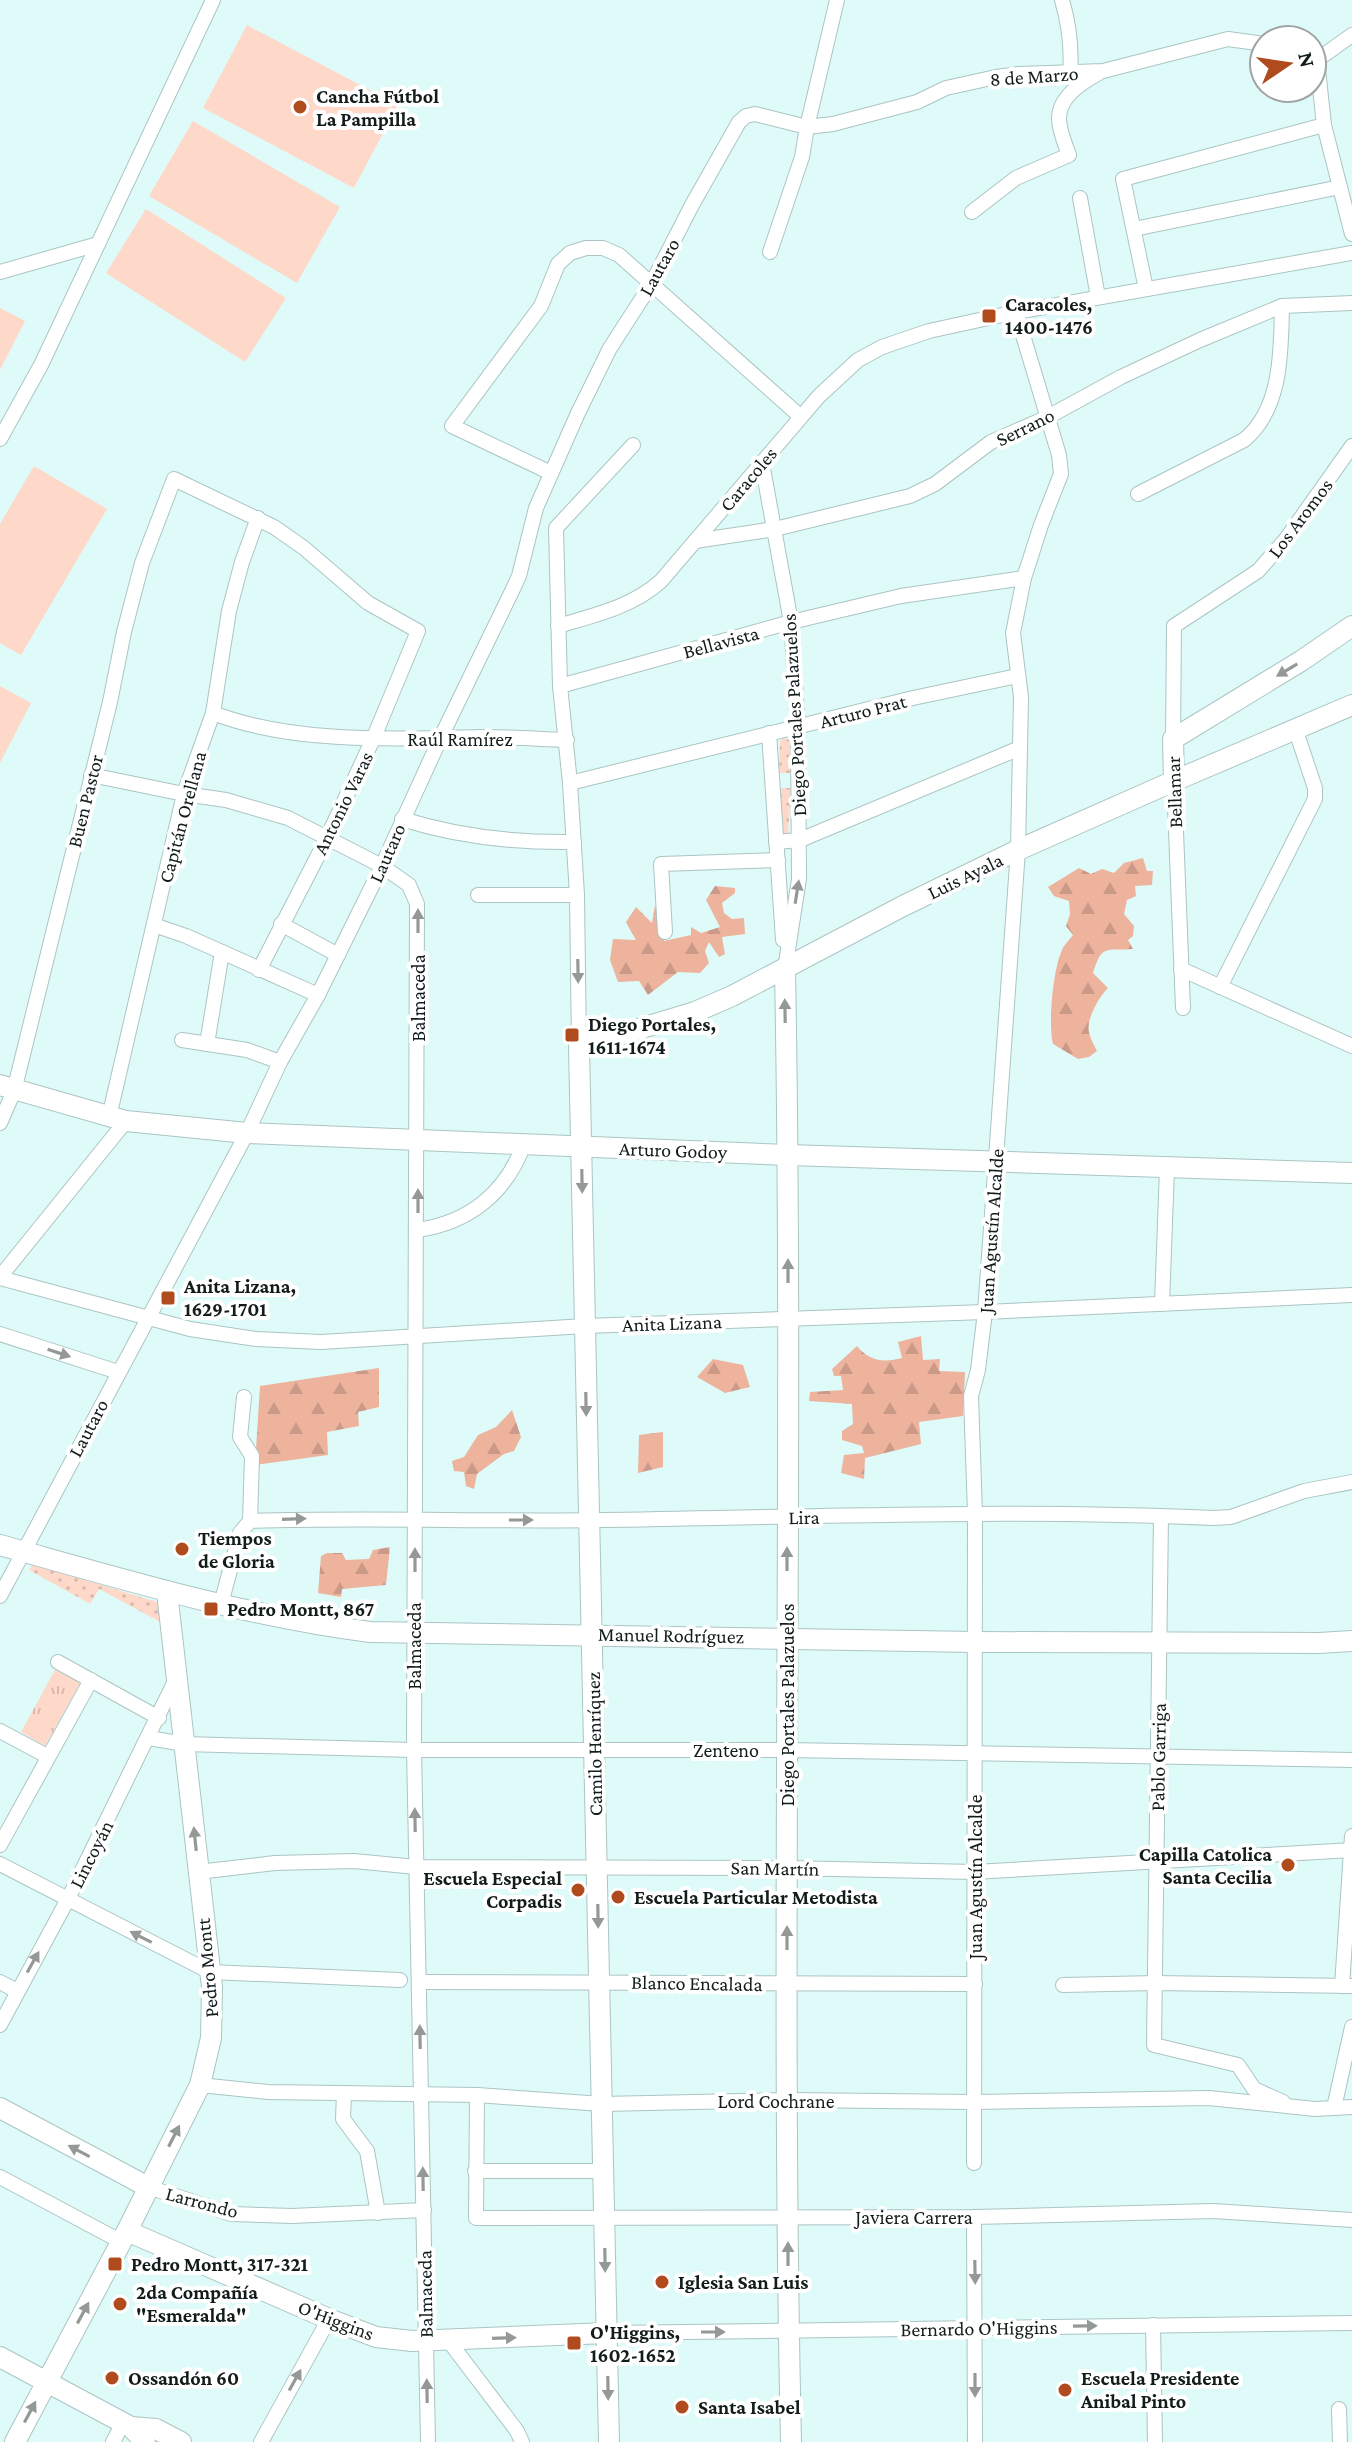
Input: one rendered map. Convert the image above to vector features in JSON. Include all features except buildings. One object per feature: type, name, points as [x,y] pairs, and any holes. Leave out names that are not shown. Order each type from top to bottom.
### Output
[{"type":"street","points":[[0,439],[41,365],[213,0]]},
{"type":"street","points":[[770,252],[802,157],[837,0]]},
{"type":"street","points":[[1062,0],[1068,21],[1070,74]]},
{"type":"street","points":[[1328,50],[1352,35]]},
{"type":"street","name":"8 de Marzo","points":[[760,115],[807,127],[874,114],[972,82],[1019,74],[1103,71],[1228,39],[1248,42]]},
{"type":"street","points":[[972,212],[1016,178],[1069,155],[1059,123],[1062,104],[1086,80],[1103,71]]},
{"type":"street","points":[[1321,104],[1352,234]]},
{"type":"street","name":"Lautaro","points":[[0,1596],[247,1133],[280,1062],[318,995],[382,866],[519,576],[533,517],[610,348],[652,283],[736,125],[746,116],[760,115]]},
{"type":"street","points":[[1146,289],[1123,179],[1324,125]]},
{"type":"street","points":[[1134,229],[1340,187]]},
{"type":"street","points":[[1080,198],[1098,297]]},
{"type":"street","points":[[0,272],[98,244]]},
{"type":"street","points":[[551,473],[452,426],[541,306],[558,264],[578,250],[594,247],[611,251],[626,261],[801,417]]},
{"type":"street","name":"Caracoles","points":[[558,626],[618,608],[641,597],[661,581],[836,379],[858,360],[882,347],[929,331],[1016,312],[1352,253]]},
{"type":"street","name":"Serrano","points":[[695,541],[775,529],[910,496],[935,484],[991,442],[1046,418],[1159,358],[1282,306],[1352,303]]},
{"type":"street","points":[[1138,494],[1244,440],[1257,429],[1267,412],[1275,386],[1281,349],[1282,306]]},
{"type":"street","name":"Juan Agustín Alcalde","points":[[974,2163],[975,1514],[971,1396],[978,1370],[985,1312],[1018,850],[1021,697],[1013,633],[1024,578],[1061,474],[1059,455],[1016,312]]},
{"type":"street","points":[[579,1047],[577,895],[567,740],[560,686],[556,528],[633,445]]},
{"type":"street","name":"Los Aromos","points":[[1173,739],[1174,626],[1258,571],[1286,539],[1352,446]]},
{"type":"street","name":"Diego Portales Palazuelos","points":[[762,463],[791,622],[798,727],[799,879],[785,969]]},
{"type":"street","name":"Buen Pastor","points":[[0,1123],[91,775],[142,563],[174,479],[258,518]]},
{"type":"street","name":"Antonio Varas","points":[[258,518],[304,548],[368,603],[418,631],[327,838],[259,970]]},
{"type":"street","name":"Capitán Orellana","points":[[0,1278],[118,1119],[154,925],[184,794],[213,713],[229,611],[258,518]]},
{"type":"street","name":"Bellavista","points":[[560,686],[791,622],[901,596],[1024,578]]},
{"type":"street","name":"Bellamar","points":[[1183,1008],[1173,739],[1352,626]]},
{"type":"street","name":"Arturo Prat","points":[[570,783],[913,698],[1017,676]]},
{"type":"street","name":"Luis Ayala","points":[[579,1047],[695,1012],[732,996],[903,906],[1018,850],[1352,705]]},
{"type":"street","name":"Raúl Ramírez","points":[[213,713],[262,728],[303,733],[567,740]]},
{"type":"street","points":[[1220,987],[1315,799],[1315,788],[1295,728]]},
{"type":"street","name":"Diego Portales Palazuelos","points":[[769,733],[785,969],[788,1155],[788,2332],[791,2442]]},
{"type":"street","points":[[776,842],[800,840],[1020,748]]},
{"type":"street","points":[[91,775],[247,804],[288,818],[382,866]]},
{"type":"street","points":[[402,819],[430,828],[488,838],[574,842]]},
{"type":"street","points":[[665,932],[661,864],[778,860]]},
{"type":"street","name":"Balmaceda","points":[[382,866],[409,885],[417,904],[414,1750],[428,2442]]},
{"type":"street","points":[[478,895],[577,895]]},
{"type":"street","points":[[281,924],[338,955]]},
{"type":"street","points":[[154,925],[318,995]]},
{"type":"street","points":[[207,1044],[222,952]]},
{"type":"street","points":[[1181,969],[1352,1046]]},
{"type":"street","points":[[182,1040],[247,1050],[280,1062]]},
{"type":"street","name":"Camilo Henríquez","points":[[579,1047],[609,2442]]},
{"type":"street","name":"Arturo Godoy","points":[[7,1088],[118,1119],[247,1133],[788,1155],[1352,1173]]},
{"type":"street","points":[[417,1230],[456,1221],[478,1208],[501,1186],[524,1144]]},
{"type":"street","points":[[1162,1304],[1167,1168]]},
{"type":"street","name":"Anita Lizana","points":[[0,1278],[223,1335],[289,1341],[353,1341],[585,1326],[1352,1295]]},
{"type":"street","points":[[0,1334],[118,1372]]},
{"type":"street","points":[[173,1644],[184,1619],[211,1602],[240,1533],[250,1521],[252,1456],[240,1437],[244,1397]]},
{"type":"street","name":"Lira","points":[[250,1521],[1101,1513],[1231,1517],[1304,1491],[1352,1482]]},
{"type":"street","name":"Pablo Garriga","points":[[1161,1516],[1154,2045],[1238,2065],[1254,2089],[1292,2107]]},
{"type":"street","name":"Manuel Rodríguez","points":[[0,1545],[167,1592],[334,1628],[370,1632],[975,1642],[1352,1641]]},
{"type":"street","name":"Pedro Montt","points":[[15,2442],[200,2085],[209,2054],[213,2005],[210,1972],[167,1592]]},
{"type":"street","points":[[58,1662],[159,1718]]},
{"type":"street","name":"Lincoyán","points":[[0,2025],[68,1899],[177,1679]]},
{"type":"street","points":[[0,1845],[91,1680]]},
{"type":"street","points":[[0,1731],[47,1756]]},
{"type":"street","name":"Zenteno","points":[[149,1738],[184,1744],[414,1750],[975,1752],[1352,1760]]},
{"type":"street","points":[[1063,1985],[1347,1986],[1352,1836]]},
{"type":"street","name":"San Martín","points":[[198,1872],[275,1863],[354,1861],[416,1867],[597,1866],[975,1872],[1352,1850]]},
{"type":"street","points":[[0,1864],[210,1972],[400,1980]]},
{"type":"street","points":[[0,1982],[17,1991]]},
{"type":"street","name":"Blanco Encalada","points":[[419,1982],[975,1984]]},
{"type":"street","points":[[1334,2108],[1352,2027]]},
{"type":"street","name":"Lord Cochrane","points":[[200,2085],[268,2092],[477,2095],[602,2104],[1209,2098],[1292,2107],[1352,2107]]},
{"type":"street","points":[[344,2093],[343,2119],[367,2151],[378,2213]]},
{"type":"street","points":[[477,2095],[475,2171],[604,2171]]},
{"type":"street","name":"Larrondo","points":[[0,2108],[148,2187],[231,2214],[292,2216],[424,2210]]},
{"type":"street","name":"Javiera Carrera","points":[[475,2171],[476,2218],[974,2217],[1213,2211],[1352,2220]]},
{"type":"street","points":[[0,2177],[124,2236]]},
{"type":"street","points":[[974,2217],[975,2442]]},
{"type":"street","name":"O'Higgins","points":[[124,2236],[376,2337],[426,2341],[607,2333]]},
{"type":"street","points":[[261,2442],[329,2319]]},
{"type":"street","name":"Bernardo O'Higgins","points":[[607,2333],[1352,2323]]},
{"type":"street","points":[[1153,2325],[1155,2442]]},
{"type":"street","points":[[448,2340],[517,2431],[522,2442]]},
{"type":"street","points":[[0,2357],[133,2431]]},
{"type":"street","points":[[1339,2409],[1340,2442]]},
{"type":"street","points":[[113,2442],[133,2431],[156,2429],[181,2442]]},
{"type":"green space","name":"Cancha Fútbol La Pampilla","points":[[247,25],[398,105],[354,188],[203,108]]},
{"type":"green space","name":"Cancha Fútbol La Pampilla","points":[[193,121],[340,207],[297,283],[149,196]]},
{"type":"green space","points":[[146,209],[286,298],[245,362],[106,273]]},
{"type":"green space","points":[[0,308],[25,321],[0,370]]},
{"type":"green space","points":[[34,466],[107,509],[21,655],[0,643],[0,524]]},
{"type":"green space","points":[[0,686],[31,703],[0,763]]},
{"type":"green space","points":[[784,738],[791,745],[791,773],[779,773],[780,741]]},
{"type":"green space","points":[[779,788],[791,788],[788,834],[783,835]]},
{"type":"green space","points":[[1143,858],[1147,871],[1153,871],[1152,885],[1135,886],[1136,896],[1127,900],[1124,914],[1134,926],[1133,936],[1128,940],[1133,949],[1110,950],[1099,957],[1093,973],[1108,988],[1097,1002],[1089,1021],[1097,1051],[1089,1057],[1078,1059],[1053,1044],[1051,1010],[1056,970],[1063,948],[1073,935],[1066,926],[1070,914],[1069,901],[1054,896],[1048,887],[1079,868],[1091,874],[1102,869],[1114,873],[1124,863]]},
{"type":"green space","points":[[715,886],[735,888],[735,893],[722,903],[724,913],[732,919],[744,918],[745,934],[722,937],[725,954],[719,957],[709,942],[705,951],[709,963],[700,973],[678,972],[648,995],[639,981],[618,982],[610,960],[613,939],[636,940],[626,922],[636,907],[652,923],[655,905],[664,941],[691,935],[691,927],[701,933],[720,927],[706,900]]},
{"type":"green space","points":[[921,1336],[923,1360],[940,1359],[939,1371],[965,1372],[963,1416],[919,1422],[921,1444],[865,1458],[864,1479],[841,1473],[844,1455],[864,1453],[862,1446],[842,1440],[842,1431],[853,1424],[852,1404],[809,1401],[810,1392],[843,1390],[841,1376],[834,1376],[832,1369],[857,1346],[872,1358],[895,1360],[902,1358],[898,1342]]},
{"type":"green space","points":[[713,1359],[743,1365],[750,1387],[725,1393],[697,1377]]},
{"type":"green space","points":[[379,1368],[379,1407],[358,1412],[359,1426],[327,1432],[328,1455],[255,1465],[260,1386]]},
{"type":"green space","points":[[512,1410],[521,1437],[514,1451],[504,1454],[477,1474],[474,1489],[466,1486],[464,1472],[454,1471],[452,1461],[464,1457],[478,1435],[496,1427]]},
{"type":"green space","points":[[663,1432],[663,1467],[638,1473],[639,1435]]},
{"type":"green space","points":[[390,1547],[386,1585],[342,1589],[341,1597],[318,1593],[321,1556],[342,1553],[346,1560],[369,1559],[373,1550]]},
{"type":"green space","points":[[33,1564],[157,1602],[164,1624],[99,1589],[90,1604],[29,1570]]},
{"type":"green space","points":[[56,1668],[81,1682],[45,1746],[21,1732]]},
{"type":"place","name":"Cancha Fútbol La Pampilla","points":[[300,107]]},
{"type":"place","name":"Caracoles, 1400-1476","points":[[989,316]]},
{"type":"place","name":"Diego Portales, 1611-1674","points":[[572,1035]]},
{"type":"place","name":"Anita Lizana, 1629-1701","points":[[168,1298]]},
{"type":"place","name":"Tiempos de Gloria","points":[[182,1549]]},
{"type":"place","name":"Pedro Montt, 867","points":[[211,1609]]},
{"type":"place","name":"Capilla Catolica Santa Cecilia","points":[[1288,1865]]},
{"type":"place","name":"Escuela Especial Corpadis","points":[[578,1890]]},
{"type":"place","name":"Escuela Particular Metodista","points":[[618,1897]]},
{"type":"place","name":"Pedro Montt, 317-321","points":[[115,2264]]},
{"type":"place","name":"Iglesia San Luis","points":[[662,2282]]},
{"type":"place","name":"2da Compañía \"Esmeralda\"","points":[[120,2304]]},
{"type":"place","name":"O'Higgins, 1602-1652","points":[[574,2343]]},
{"type":"place","name":"Ossandón 60","points":[[112,2378]]},
{"type":"place","name":"Escuela Presidente Anibal Pinto","points":[[1065,2390]]},
{"type":"place","name":"Santa Isabel","points":[[682,2407]]}]
